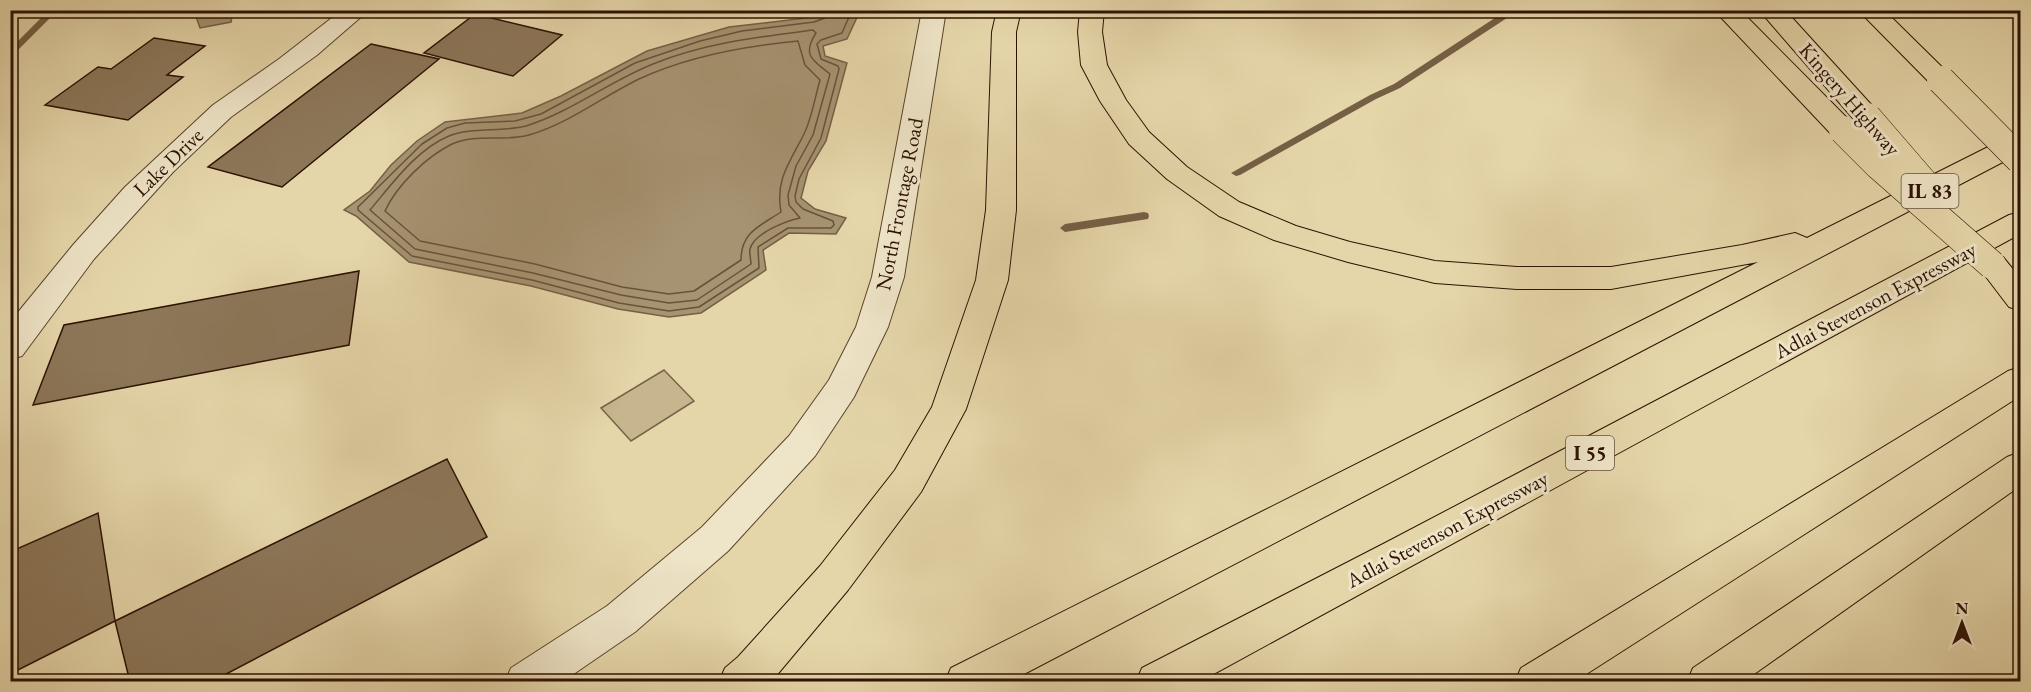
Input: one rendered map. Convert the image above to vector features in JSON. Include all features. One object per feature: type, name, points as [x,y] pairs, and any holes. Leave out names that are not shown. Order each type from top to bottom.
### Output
[{"type":"highway","points":[[740,681],[753,671],[834,578],[908,481],[949,409],[992,280],[1001,210],[1004,32],[1009,10]]},
{"type":"highway","points":[[1092,10],[1090,32],[1094,65],[1113,101],[1139,138],[1177,173],[1229,209],[1285,233],[1348,252],[1435,272],[1517,278],[1611,278],[1742,256],[1850,230]]},
{"type":"highway","points":[[1726,10],[1855,123],[1878,165],[1992,265],[2020,299]]},
{"type":"highway","name":"Kingery Highway","points":[[1771,10],[1855,123]]},
{"type":"highway","points":[[1870,10],[2020,160]]},
{"type":"highway","points":[[1880,10],[1908,48]]},
{"type":"highway","points":[[966,681],[2020,142]]},
{"type":"highway","name":"Adlai Stevenson Expressway","points":[[1157,681],[1401,554],[2020,222]]},
{"type":"highway","points":[[1536,681],[2020,380]]},
{"type":"highway","points":[[1708,681],[2020,467]]},
{"type":"street","name":"Lake Drive","points":[[10,347],[57,282],[117,212],[167,160],[225,109],[279,71],[357,10]]},
{"type":"street","name":"North Frontage Road","points":[[526,681],[621,619],[715,539],[802,446],[842,388],[872,327],[888,277],[934,10]]},
{"type":"shaded area","points":[[664,370],[694,401],[631,441],[601,408]]},
{"type":"water","points":[[164,10],[233,11],[231,22],[200,28],[194,11],[161,17]]},
{"type":"water","points":[[832,10],[860,11],[847,39],[823,46],[825,56],[847,63],[826,141],[808,171],[801,198],[815,209],[846,218],[836,234],[789,233],[763,250],[766,270],[701,313],[669,317],[618,309],[531,286],[409,262],[356,216],[344,210],[370,191],[391,165],[417,141],[445,122],[522,113],[561,96],[647,51],[729,27],[806,18]]},
{"type":"building","points":[[475,14],[562,35],[513,76],[424,53]]},
{"type":"building","points":[[154,38],[205,46],[167,75],[183,77],[128,120],[45,105],[98,67],[111,69]]},
{"type":"building","points":[[371,44],[439,59],[282,187],[208,167]]},
{"type":"building","points":[[359,271],[349,345],[33,405],[64,325]]},
{"type":"building","points":[[447,459],[487,537],[211,682],[130,682],[115,621]]},
{"type":"building","points":[[98,513],[115,621],[10,674],[10,552]]},
{"type":"waterway","points":[[10,55],[54,10]]},
{"type":"waterway","points":[[1236,173],[1397,86],[1507,14],[1527,10]]},
{"type":"waterway","points":[[1065,228],[1144,216]]}]
